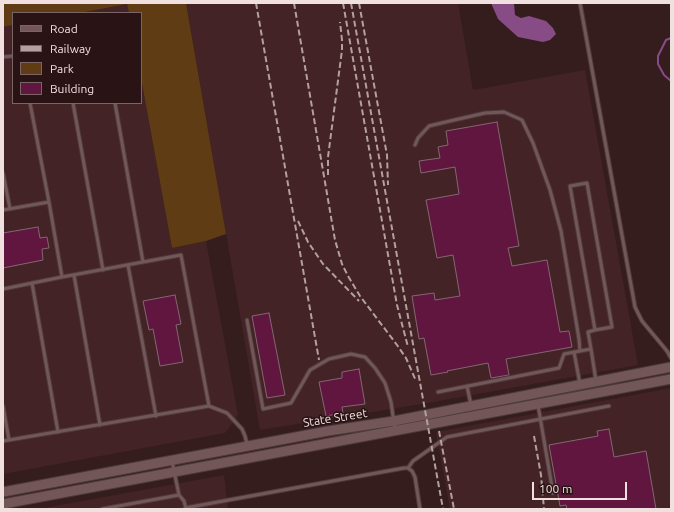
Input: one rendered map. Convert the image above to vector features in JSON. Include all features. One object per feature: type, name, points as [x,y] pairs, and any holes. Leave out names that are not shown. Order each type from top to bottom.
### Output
[{"type":"street","name":"State Street","points":[[3,504],[174,472],[395,425],[471,405],[671,367]]},
{"type":"street","name":"State Street","points":[[3,492],[328,431],[395,425],[538,404],[671,379]]},
{"type":"lane","points":[[580,3],[635,308],[642,321],[671,358]]},
{"type":"lane","points":[[30,104],[62,277]]},
{"type":"lane","points":[[72,104],[103,270]]},
{"type":"lane","points":[[115,104],[143,262]]},
{"type":"lane","points":[[415,145],[418,138],[429,126],[450,121],[485,113],[504,112],[522,120],[533,143],[550,190],[564,255],[580,351]]},
{"type":"lane","points":[[3,173],[10,209]]},
{"type":"lane","points":[[595,330],[570,186],[587,183],[612,327],[588,332],[596,381]]},
{"type":"lane","points":[[3,210],[49,202]]},
{"type":"lane","points":[[3,289],[182,255],[210,406]]},
{"type":"lane","points":[[128,265],[156,416]]},
{"type":"lane","points":[[74,275],[100,425]]},
{"type":"lane","points":[[32,283],[58,432]]},
{"type":"lane","points":[[247,320],[263,409],[291,403],[310,370],[329,359],[351,354],[365,357],[375,368],[385,383],[391,402],[395,425]]},
{"type":"lane","points":[[438,392],[559,368],[564,354],[590,348]]},
{"type":"lane","points":[[574,352],[580,384]]},
{"type":"lane","points":[[467,386],[471,405]]},
{"type":"lane","points":[[538,404],[553,493]]},
{"type":"lane","points":[[3,406],[9,440]]},
{"type":"lane","points":[[3,441],[210,406],[227,413],[239,426],[245,436],[247,446]]},
{"type":"lane","points":[[408,468],[413,461],[447,437],[609,406]]},
{"type":"lane","points":[[172,460],[178,495],[184,501],[186,508],[396,468],[408,468],[412,471],[414,477],[420,509]]},
{"type":"lane","points":[[102,509],[178,495]]},
{"type":"shaded area","points":[[186,3],[458,3],[473,90],[585,70],[638,365],[428,403],[260,430]]},
{"type":"shaded area","points":[[491,3],[514,3],[515,15],[521,18],[529,16],[546,21],[553,28],[556,34],[550,40],[543,42],[518,37],[498,19]]},
{"type":"shaded area","points":[[127,4],[129,12],[85,12]]},
{"type":"shaded area","points":[[12,25],[12,104],[142,104],[142,83],[172,248],[206,241],[238,415],[225,433],[3,474],[3,27]]},
{"type":"shaded area","points":[[671,388],[671,509],[450,509],[436,432]]},
{"type":"shaded area","points":[[224,475],[228,509],[39,509]]},
{"type":"green space","points":[[3,3],[186,3],[226,234],[206,241],[172,248],[142,83],[142,12],[129,12],[127,4],[85,12],[12,12],[12,25],[3,27]]},
{"type":"building","points":[[497,122],[519,246],[508,248],[512,266],[547,260],[560,332],[569,331],[572,347],[506,359],[509,375],[491,378],[488,363],[431,375],[424,338],[419,339],[412,296],[434,293],[435,300],[460,296],[453,255],[437,258],[426,200],[459,194],[455,167],[421,173],[419,161],[440,158],[438,147],[448,145],[446,131]]},
{"type":"building","points":[[38,227],[40,238],[47,237],[49,248],[42,249],[43,260],[3,268],[3,233]]},
{"type":"building","points":[[175,295],[181,324],[176,325],[183,362],[160,366],[153,329],[149,330],[143,301]]},
{"type":"building","points":[[269,313],[285,395],[267,398],[252,316]]},
{"type":"building","points":[[359,369],[365,404],[342,407],[343,413],[326,416],[319,382],[342,378],[342,372]]},
{"type":"building","points":[[609,429],[614,457],[646,451],[656,509],[567,509],[566,505],[560,506],[549,445],[598,436],[597,431]]},
{"type":"waterway","points":[[671,38],[666,40],[658,56],[658,64],[664,75],[671,81]]},
{"type":"railway","points":[[256,3],[319,360]]},
{"type":"railway","points":[[294,3],[335,240],[342,264],[360,296],[406,358],[416,381]]},
{"type":"railway","points":[[343,3],[397,305],[408,347]]},
{"type":"railway","points":[[351,3],[443,509]]},
{"type":"railway","points":[[359,3],[387,155],[388,185]]},
{"type":"railway","points":[[328,175],[328,157],[342,50],[340,22]]},
{"type":"railway","points":[[298,221],[308,242],[323,264],[359,301]]},
{"type":"railway","points":[[439,431],[454,509]]},
{"type":"railway","points":[[534,436],[541,475],[544,509]]}]
